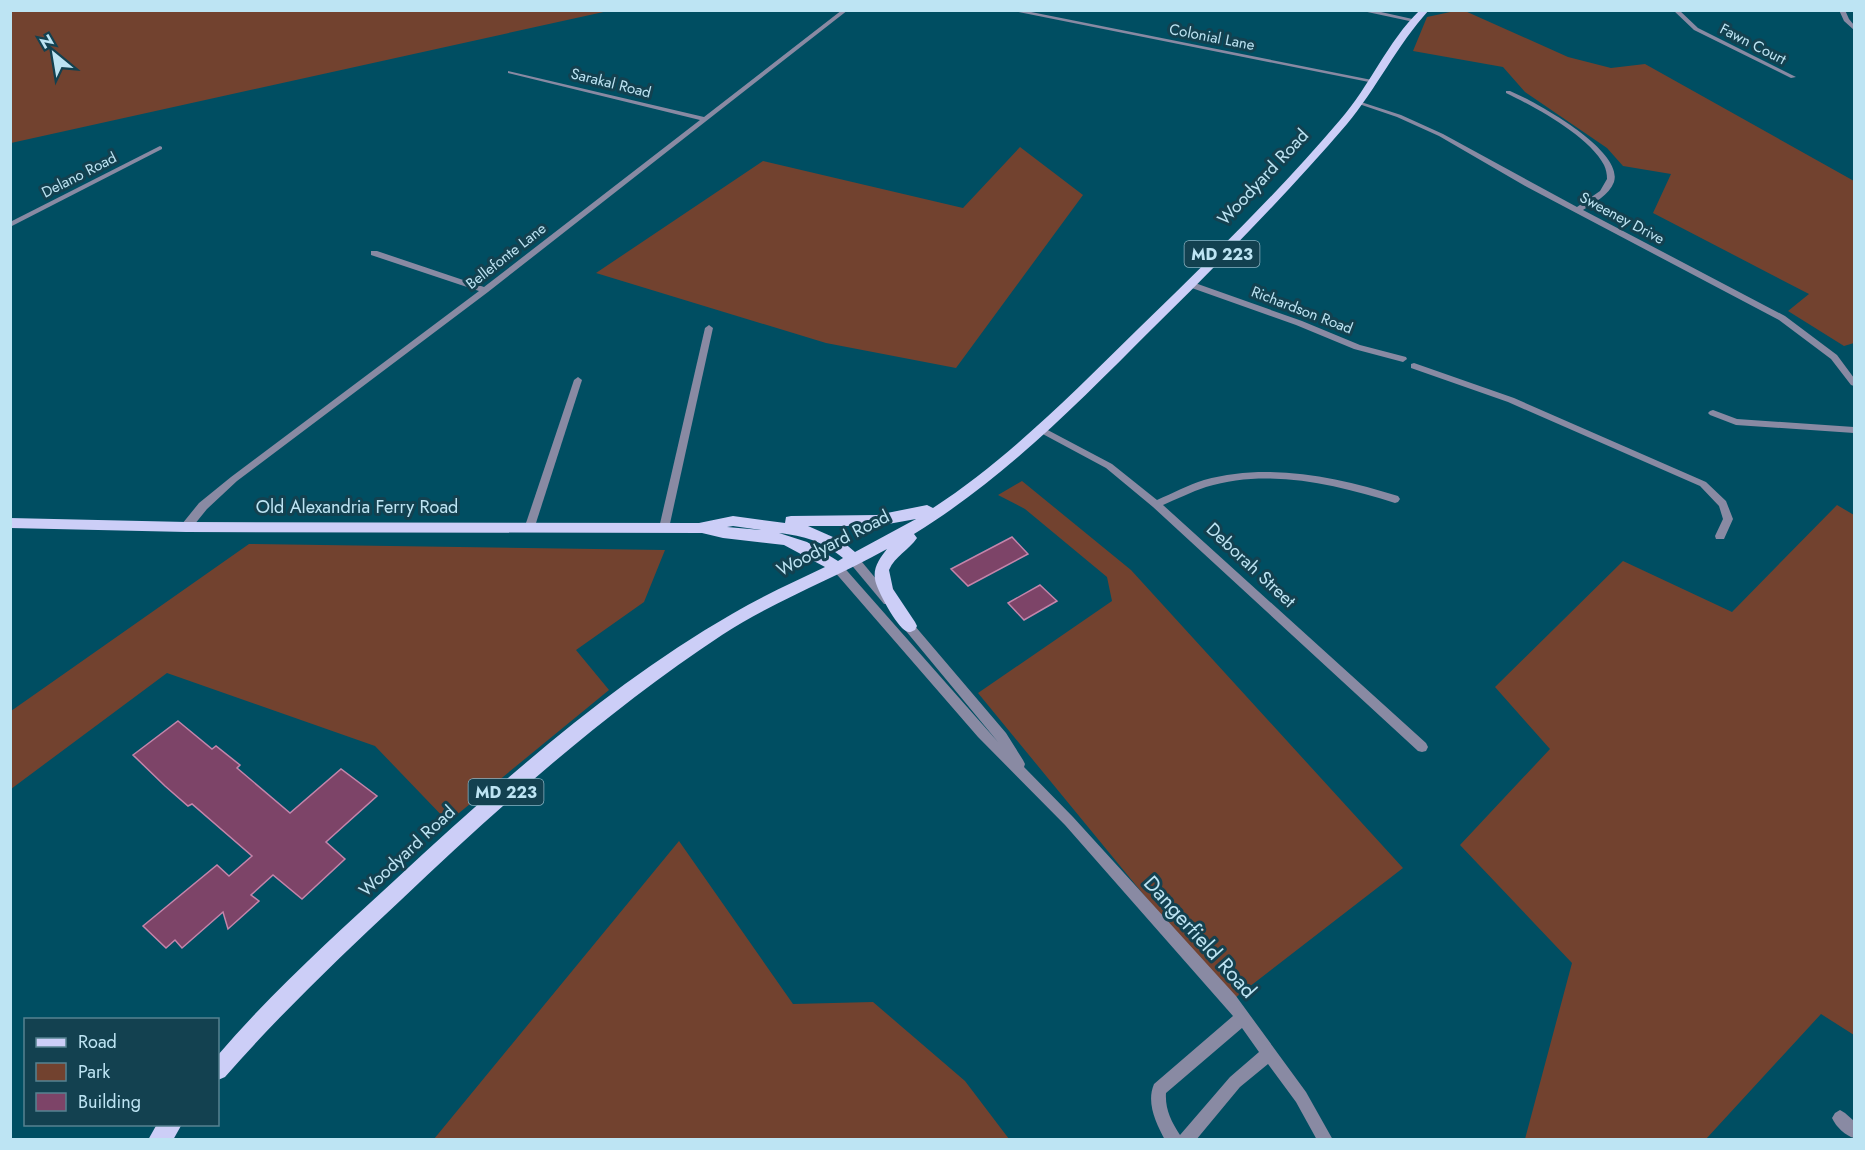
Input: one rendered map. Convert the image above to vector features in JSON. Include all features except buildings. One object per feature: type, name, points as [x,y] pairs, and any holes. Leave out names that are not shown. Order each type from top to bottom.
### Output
[{"type":"main road","name":"Woodyard Road","points":[[219,1069],[318,965],[486,809],[576,732],[658,670],[723,627],[764,603],[911,528],[999,467],[1042,430],[1192,285],[1267,208],[1359,103],[1414,20],[1425,10]]},
{"type":"main road","points":[[732,521],[884,521],[902,519],[955,499]]},
{"type":"main road","points":[[909,626],[885,591],[881,581],[884,564],[888,555],[955,499]]},
{"type":"main road","name":"Old Alexandria Ferry Road","points":[[10,523],[186,527],[530,525],[704,528],[732,521],[811,531],[837,545],[845,563]]},
{"type":"main road","name":"Old Alexandria Ferry Road","points":[[704,528],[723,534],[761,536],[789,541],[845,563]]},
{"type":"main road","points":[[159,1140],[170,1126]]},
{"type":"street","name":"Bellefonte Lane","points":[[186,527],[203,506],[234,479],[485,290],[846,10]]},
{"type":"street","name":"Colonial Lane","points":[[1010,10],[1374,81]]},
{"type":"street","points":[[1360,10],[1414,20]]},
{"type":"street","name":"Fawn Court","points":[[1675,10],[1696,29],[1793,77]]},
{"type":"street","points":[[1840,11],[1854,28]]},
{"type":"street","name":"Sarakal Road","points":[[510,72],[705,119]]},
{"type":"street","points":[[1508,92],[1523,98],[1580,136],[1602,154],[1610,167],[1611,180],[1605,191],[1578,210]]},
{"type":"street","name":"Sweeney Drive","points":[[1359,103],[1400,116],[1434,131],[1782,318],[1834,357],[1850,373],[1854,383]]},
{"type":"street","name":"Delano Road","points":[[10,225],[160,148]]},
{"type":"street","points":[[374,253],[485,290]]},
{"type":"street","name":"Richardson Road","points":[[1192,285],[1358,346],[1403,359]]},
{"type":"street","points":[[663,528],[709,327]]},
{"type":"street","points":[[1414,366],[1511,400],[1703,484],[1723,504],[1728,519],[1719,536]]},
{"type":"street","points":[[530,525],[578,380]]},
{"type":"street","points":[[1713,413],[1736,422],[1854,430]]},
{"type":"street","name":"Deborah Street","points":[[1042,430],[1109,466],[1156,504],[1422,747]]},
{"type":"street","points":[[1156,504],[1207,483],[1259,476],[1301,477],[1365,489],[1395,499]]},
{"type":"street","name":"Dangerfield Road","points":[[845,563],[909,626],[1002,737],[1026,777]]},
{"type":"street","name":"Dangerfield Road","points":[[845,563],[870,603],[953,701],[1069,821],[1243,1017],[1301,1097],[1326,1140]]},
{"type":"street","points":[[1174,1140],[1156,1102],[1159,1089],[1243,1017]]},
{"type":"street","points":[[1185,1140],[1235,1082],[1270,1053]]},
{"type":"street","points":[[1840,1118],[1854,1131]]},
{"type":"green space","points":[[11,10],[608,10],[608,11],[11,143]]},
{"type":"green space","points":[[1465,11],[1568,57],[1611,68],[1645,64],[1854,181],[1854,343],[1844,346],[1788,311],[1809,294],[1653,213],[1671,174],[1623,166],[1607,148],[1525,92],[1503,67],[1413,51],[1427,17]]},
{"type":"green space","points":[[1020,147],[1083,195],[956,368],[826,343],[596,273],[763,161],[963,208]]},
{"type":"green space","points":[[1022,481],[1131,570],[1403,868],[1231,1001],[978,693],[1112,601],[1107,577],[1025,509],[998,495]]},
{"type":"green space","points":[[1837,505],[1854,515],[1854,1035],[1821,1014],[1706,1139],[1525,1139],[1572,963],[1460,845],[1550,749],[1495,687],[1623,561],[1732,612]]},
{"type":"green space","points":[[249,544],[665,550],[644,602],[576,650],[609,690],[448,822],[375,746],[167,673],[11,789],[11,711]]},
{"type":"green space","points":[[679,841],[793,1004],[873,1002],[965,1081],[1009,1139],[434,1139]]}]
